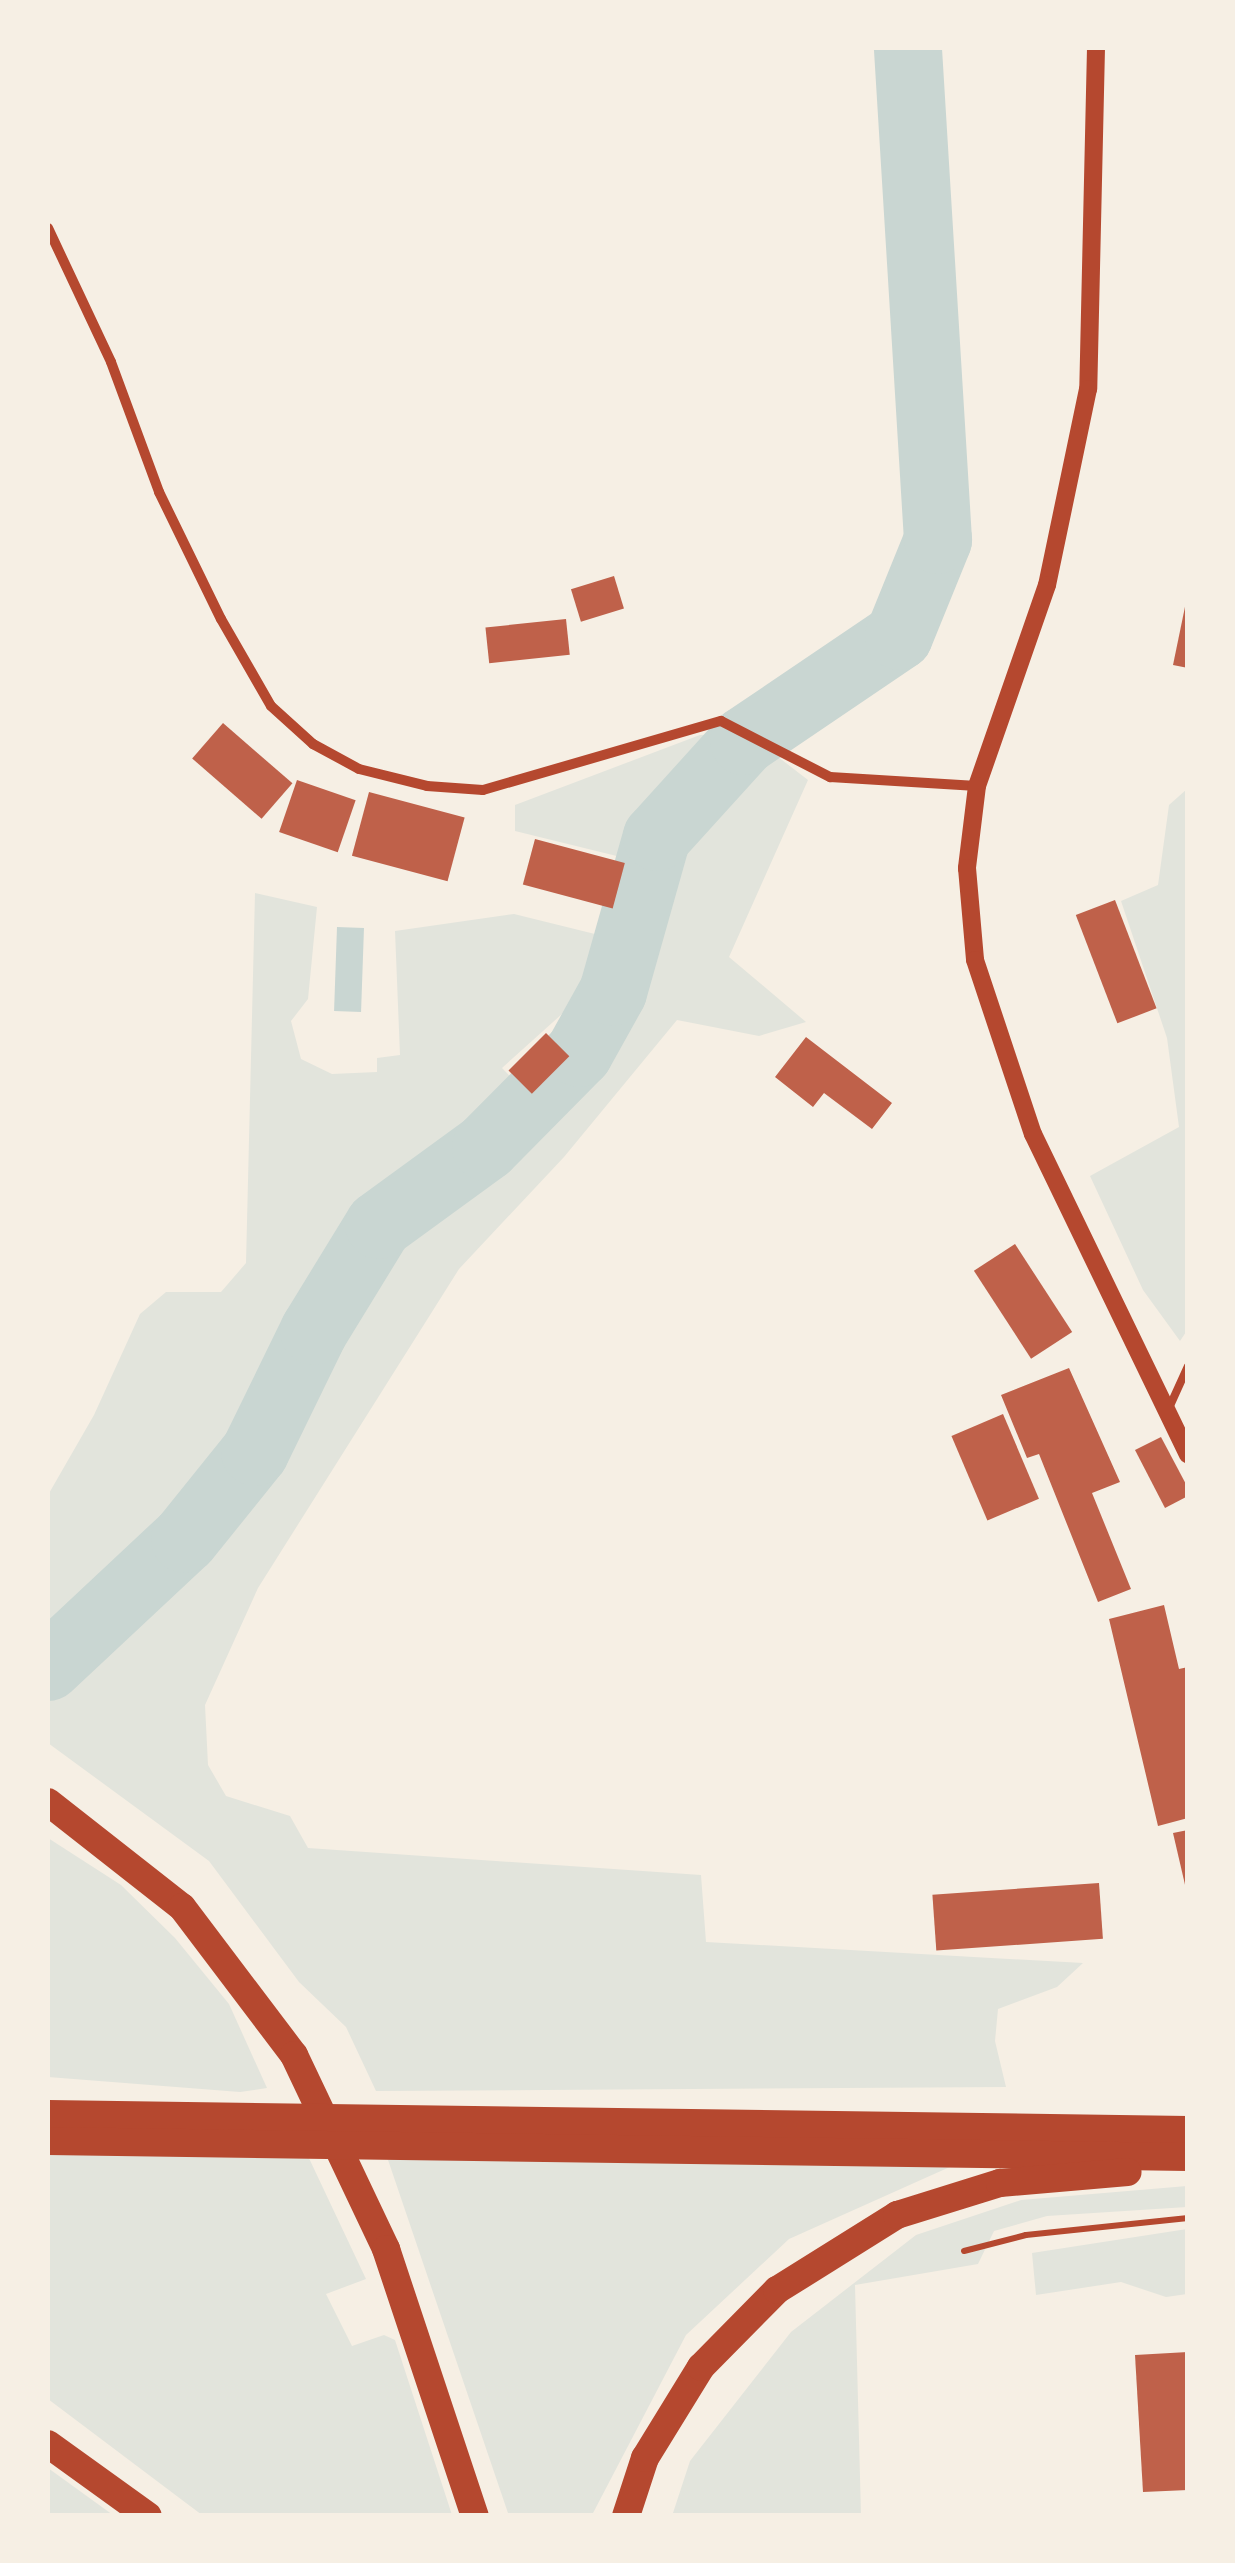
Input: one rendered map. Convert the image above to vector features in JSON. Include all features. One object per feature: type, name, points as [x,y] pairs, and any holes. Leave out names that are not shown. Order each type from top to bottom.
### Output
[{"type":"highway","points":[[49,1803],[182,1907],[294,2055],[386,2248],[475,2513]]},
{"type":"highway","points":[[48,2103],[230,2114]]},
{"type":"highway","points":[[48,2114],[1188,2130]]},
{"type":"highway","points":[[48,2142],[1188,2156]]},
{"type":"highway","points":[[626,2516],[645,2458],[701,2367],[776,2290],[897,2215],[1000,2183],[1188,2172]]},
{"type":"highway","points":[[48,2444],[148,2516]]},
{"type":"street","points":[[1096,48],[1088,390],[1047,585],[977,786],[967,868],[980,978],[1034,1134],[1188,1455]]},
{"type":"street","points":[[48,228],[111,362],[158,492],[221,619],[271,706],[312,744],[359,769],[427,786],[483,790],[721,721],[750,730],[800,764],[867,782],[977,786]]},
{"type":"lane","points":[[1167,1412],[1188,1366]]},
{"type":"path","points":[[964,2251],[1026,2236],[1188,2218]]},
{"type":"shaded area","points":[[728,734],[760,743],[808,780],[729,957],[806,1022],[759,1036],[677,1020],[564,1157],[459,1269],[258,1588],[205,1705],[208,1765],[226,1796],[290,1816],[308,1848],[701,1875],[706,1942],[1083,1963],[1057,1987],[998,2009],[995,2041],[1006,2087],[376,2091],[346,2027],[299,1982],[209,1861],[48,1743],[48,1495],[94,1415],[140,1314],[166,1292],[221,1292],[246,1263],[255,893],[317,907],[308,999],[291,1021],[301,1059],[332,1074],[377,1072],[377,1058],[400,1055],[395,931],[514,914],[603,936],[615,931],[633,860],[515,831],[515,805],[700,735]],"holes":[[[583,995],[613,1020],[543,1110],[502,1068]]]},
{"type":"shaded area","points":[[1187,789],[1188,1329],[1180,1341],[1143,1290],[1090,1176],[1179,1127],[1167,1038],[1121,901],[1158,885],[1169,805]]},
{"type":"shaded area","points":[[337,927],[364,928],[361,1012],[334,1011]]},
{"type":"shaded area","points":[[48,1838],[121,1885],[175,1938],[229,2004],[267,2088],[240,2092],[48,2077]]},
{"type":"shaded area","points":[[48,2154],[307,2154],[366,2279],[326,2294],[352,2346],[384,2335],[395,2340],[452,2515],[202,2515],[48,2399]]},
{"type":"shaded area","points":[[386,2154],[952,2166],[789,2239],[686,2335],[592,2515],[509,2516]]},
{"type":"shaded area","points":[[1187,2186],[1187,2207],[1047,2216],[994,2231],[978,2264],[855,2285],[861,2515],[672,2516],[690,2461],[791,2332],[916,2235],[1021,2200]]},
{"type":"shaded area","points":[[1187,2229],[1187,2294],[1166,2297],[1121,2282],[1036,2295],[1032,2253]]},
{"type":"shaded area","points":[[48,2468],[113,2515],[48,2515]]},
{"type":"building","points":[[614,576],[624,609],[581,622],[571,589]]},
{"type":"building","points":[[1188,602],[1188,668],[1173,665]]},
{"type":"building","points":[[566,619],[570,655],[489,663],[485,627]]},
{"type":"building","points":[[223,723],[292,783],[262,819],[192,758]]},
{"type":"building","points":[[297,780],[356,800],[338,852],[279,832]]},
{"type":"building","points":[[369,792],[465,818],[448,881],[352,856]]},
{"type":"building","points":[[535,839],[625,863],[613,908],[523,884]]},
{"type":"building","points":[[1115,900],[1157,1008],[1117,1023],[1076,915]]},
{"type":"building","points":[[546,1033],[569,1056],[532,1094],[509,1070]]},
{"type":"building","points":[[806,1037],[892,1103],[872,1129],[824,1093],[813,1107],[775,1077]]},
{"type":"building","points":[[1015,1244],[1072,1332],[1031,1359],[974,1271]]},
{"type":"building","points":[[1069,1368],[1120,1482],[1092,1493],[1131,1589],[1098,1602],[1039,1454],[1027,1458],[1001,1395]]},
{"type":"building","points":[[1003,1414],[1039,1499],[987,1521],[951,1436]]},
{"type":"building","points":[[1161,1437],[1188,1488],[1188,1496],[1165,1508],[1135,1450]]},
{"type":"building","points":[[1164,1605],[1179,1669],[1188,1667],[1188,1818],[1158,1826],[1109,1619]]},
{"type":"building","points":[[1188,1830],[1188,1889],[1186,1889],[1173,1833]]},
{"type":"building","points":[[1099,1883],[1103,1939],[936,1951],[932,1895]]},
{"type":"building","points":[[1188,2352],[1188,2490],[1143,2492],[1135,2355]]},
{"type":"waterway","points":[[48,1667],[185,1539],[255,1452],[314,1331],[379,1225],[486,1147],[579,1053],[613,992],[657,837],[744,741],[899,636],[938,540],[908,48]]}]
